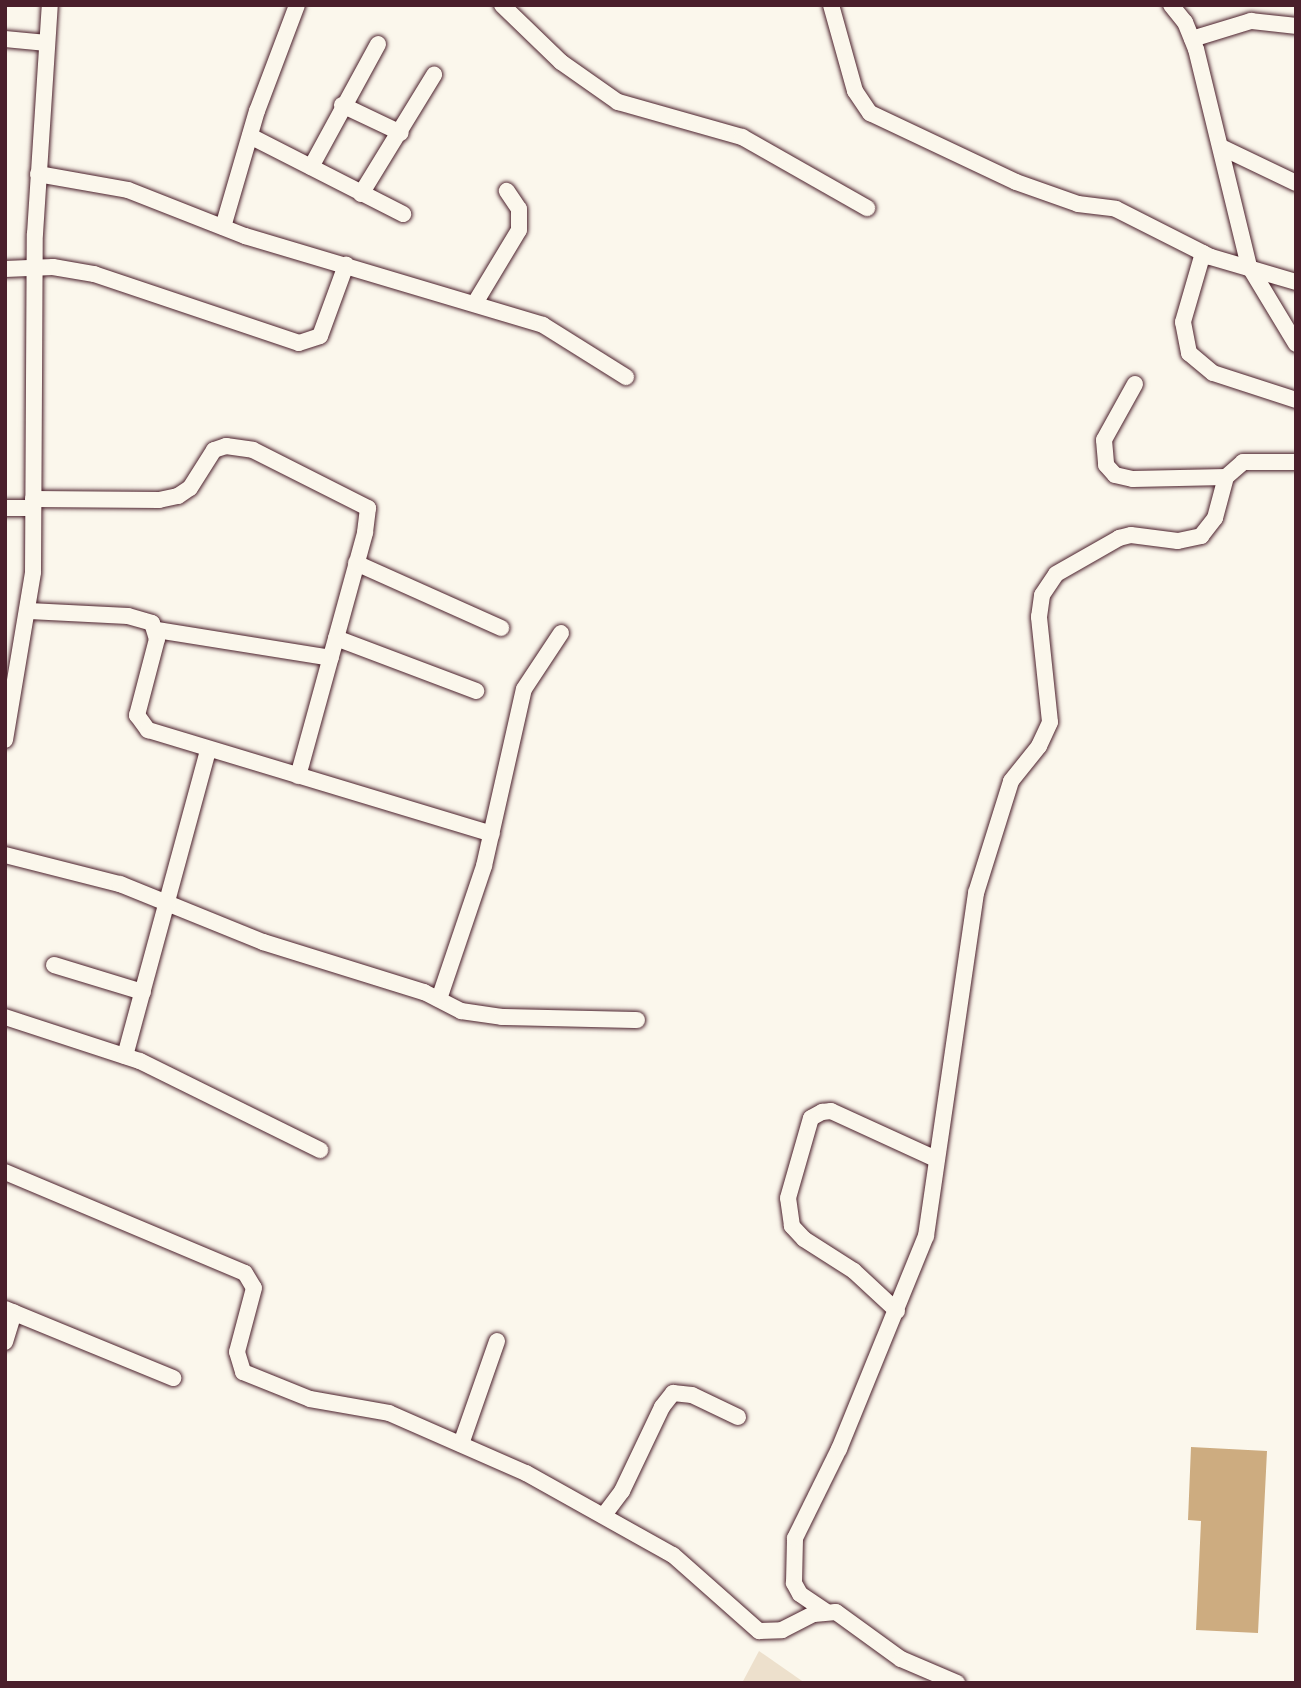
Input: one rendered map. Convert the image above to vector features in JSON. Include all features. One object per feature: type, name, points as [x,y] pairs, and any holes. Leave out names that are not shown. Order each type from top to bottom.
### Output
[{"type":"street","points":[[6,730],[29,611],[38,174],[50,5]]},
{"type":"street","points":[[223,227],[250,136],[298,5]]},
{"type":"street","points":[[502,5],[561,62],[618,102],[742,137],[867,208]]},
{"type":"street","points":[[831,5],[855,91],[870,113],[1016,182],[1069,201],[1116,209],[1203,253],[1296,282]]},
{"type":"street","points":[[1178,8],[1192,39],[1223,148],[1249,266],[1296,344]]},
{"type":"street","points":[[1192,39],[1251,21],[1296,26]]},
{"type":"street","points":[[5,39],[47,43]]},
{"type":"street","points":[[311,167],[342,105],[378,44]]},
{"type":"street","points":[[361,194],[434,75]]},
{"type":"street","points":[[342,105],[401,132]]},
{"type":"street","points":[[250,136],[403,214]]},
{"type":"street","points":[[1223,148],[1296,183]]},
{"type":"street","points":[[38,174],[128,190],[223,227],[544,326],[626,377]]},
{"type":"street","points":[[475,303],[519,230],[519,209],[507,191]]},
{"type":"street","points":[[1203,253],[1183,322],[1189,353],[1213,373],[1296,400]]},
{"type":"street","points":[[5,269],[35,270],[53,267],[94,274],[299,343],[320,336],[345,265]]},
{"type":"street","points":[[1135,384],[1104,440],[1106,465],[1115,475],[1133,479],[1226,477]]},
{"type":"street","points":[[5,509],[33,504],[159,500],[178,496],[190,488],[214,450],[240,446],[368,508],[356,563],[298,776]]},
{"type":"street","points":[[957,1683],[901,1659],[846,1619],[825,1611],[800,1594],[794,1583],[795,1538],[839,1449],[926,1236],[982,871],[1011,781],[1039,746],[1049,722],[1040,617],[1042,595],[1056,574],[1119,538],[1130,535],[1178,541],[1201,536],[1215,518],[1226,477],[1242,462],[1296,462]]},
{"type":"street","points":[[356,563],[501,628]]},
{"type":"street","points":[[29,611],[142,618],[157,630],[331,658]]},
{"type":"street","points":[[157,630],[138,702],[140,723],[208,750],[492,834]]},
{"type":"street","points":[[439,999],[492,834],[524,689],[561,633]]},
{"type":"street","points":[[336,638],[477,691]]},
{"type":"street","points":[[125,1056],[208,750]]},
{"type":"street","points":[[5,855],[120,884],[263,942],[439,999],[461,1011],[502,1017],[637,1020]]},
{"type":"street","points":[[54,965],[143,992]]},
{"type":"street","points":[[5,1017],[125,1056],[320,1150]]},
{"type":"street","points":[[897,1311],[854,1271],[804,1239],[792,1226],[788,1198],[811,1118],[822,1112],[831,1111],[936,1159]]},
{"type":"street","points":[[5,1172],[245,1273],[254,1288],[237,1352],[243,1372],[310,1399],[389,1413],[461,1444],[604,1515],[682,1562],[759,1631],[782,1630],[825,1611]]},
{"type":"street","points":[[5,1342],[9,1310],[173,1378]]},
{"type":"street","points":[[461,1444],[497,1341]]},
{"type":"street","points":[[604,1515],[622,1491],[662,1407],[674,1393],[692,1395],[738,1417]]},
{"type":"shaded area","points":[[759,1651],[805,1683],[742,1683]]},
{"type":"building","points":[[1191,1447],[1267,1451],[1258,1633],[1196,1630],[1201,1521],[1188,1520]]}]
